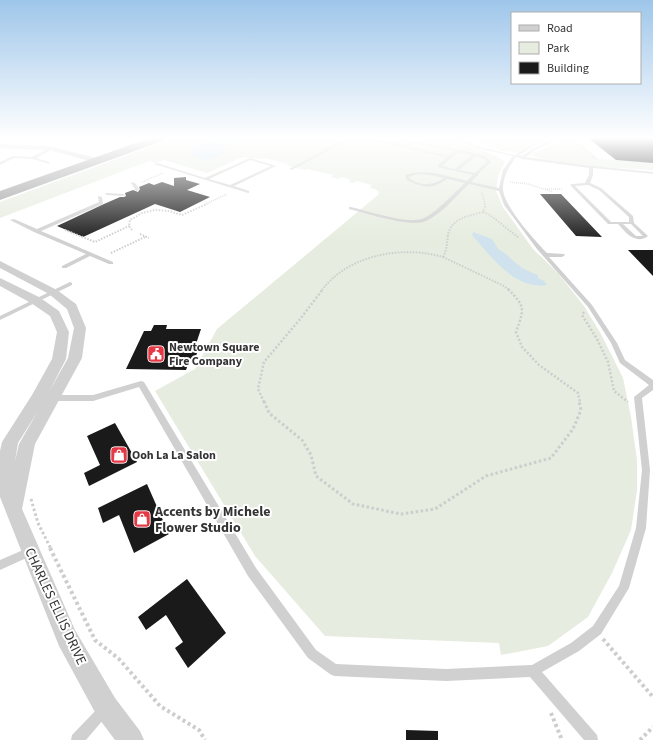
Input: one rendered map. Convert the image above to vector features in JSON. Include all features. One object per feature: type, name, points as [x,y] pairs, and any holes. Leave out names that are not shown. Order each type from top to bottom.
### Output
[{"type":"highway","points":[[0,189],[52,173]]},
{"type":"highway","points":[[0,196],[60,173]]},
{"type":"street","points":[[0,264],[53,292],[72,307],[80,328],[75,358],[27,444],[12,509]]},
{"type":"street","name":"CHARLES ELLIS DRIVE","points":[[0,281],[35,300],[55,314],[62,332],[59,359],[38,398],[10,442],[3,480],[12,509],[67,638],[106,707],[131,740]]},
{"type":"lane","points":[[184,173],[248,192]]},
{"type":"lane","points":[[205,179],[220,173]]},
{"type":"lane","points":[[231,186],[260,173]]},
{"type":"lane","points":[[416,173],[406,176],[412,182],[428,186],[438,184],[447,177]]},
{"type":"lane","points":[[421,173],[447,177],[468,184],[502,190]]},
{"type":"lane","points":[[467,173],[477,175]]},
{"type":"lane","points":[[351,208],[400,220],[424,220],[440,209],[479,173]]},
{"type":"lane","points":[[38,398],[93,398],[141,384],[252,572],[312,654],[334,670],[446,675],[533,671],[575,647],[596,630],[624,588],[641,528],[646,470],[638,397],[653,385],[622,361],[614,343],[590,306],[544,253],[506,205],[502,190],[502,179],[504,173]]},
{"type":"lane","points":[[587,184],[591,173]]},
{"type":"lane","points":[[645,173],[653,179]]},
{"type":"lane","points":[[133,183],[136,186],[136,190]]},
{"type":"lane","points":[[619,223],[631,236],[644,238],[646,236],[632,223],[631,217],[600,189],[587,184],[572,185],[610,223],[619,223],[632,223]]},
{"type":"lane","points":[[107,194],[123,195]]},
{"type":"lane","points":[[36,231],[88,210],[101,202],[100,197]]},
{"type":"lane","points":[[12,220],[111,263]]},
{"type":"lane","points":[[544,253],[562,255]]},
{"type":"lane","points":[[64,267],[90,254]]},
{"type":"lane","points":[[0,318],[70,284]]},
{"type":"lane","points":[[0,565],[30,552]]},
{"type":"lane","points":[[533,671],[592,740]]},
{"type":"lane","points":[[78,740],[106,707]]},
{"type":"path","points":[[138,184],[164,173],[162,173]]},
{"type":"path","points":[[502,179],[516,183],[528,184],[553,192]]},
{"type":"path","points":[[468,184],[477,188],[482,193],[482,198],[486,204],[483,212]]},
{"type":"path","points":[[543,189],[562,189]]},
{"type":"path","points":[[132,230],[129,226],[130,220],[139,214],[161,210],[182,215],[227,193]]},
{"type":"path","points":[[443,257],[447,252],[449,242],[448,232],[450,226],[460,219],[483,212],[490,215],[537,251],[544,253]]},
{"type":"path","points":[[65,230],[95,242],[129,226]]},
{"type":"path","points":[[140,234],[149,238]]},
{"type":"path","points":[[111,253],[145,237]]},
{"type":"path","points":[[410,251],[430,253],[443,257],[504,286],[520,301],[522,314],[516,332],[522,347],[539,365],[578,393],[581,410],[573,429],[551,458],[486,476],[435,509],[401,514],[353,504],[316,476],[311,455],[302,440],[268,413],[258,389],[264,362],[301,318],[324,286],[339,273],[355,263],[391,253],[410,251]]},
{"type":"path","points":[[590,306],[582,315],[597,339],[608,362],[614,391],[639,410]]},
{"type":"path","points":[[30,495],[38,523],[95,640],[119,659],[160,706],[200,730],[205,740]]},
{"type":"path","points":[[596,630],[653,697]]},
{"type":"path","points":[[640,740],[653,727]]},
{"type":"green space","points":[[80,173],[119,173],[0,218],[0,202]]},
{"type":"green space","points":[[322,173],[500,173],[496,191],[503,207],[533,249],[558,273],[584,306],[601,334],[623,378],[631,417],[637,460],[637,490],[631,530],[612,573],[588,617],[548,646],[501,655],[499,643],[325,636],[255,556],[155,391],[195,369],[217,329],[378,195],[379,192],[370,188],[372,185],[357,181],[354,183],[348,182],[351,180],[342,177],[339,179],[331,177],[333,175]]},
{"type":"water","points":[[473,232],[492,239],[499,250],[529,272],[538,275],[538,278],[544,281],[547,285],[535,285],[524,282],[504,270],[472,235]]},
{"type":"building","points":[[186,177],[186,180],[200,184],[187,190],[210,197],[180,212],[155,204],[83,237],[57,226],[120,197],[124,197],[126,196],[125,193],[133,190],[138,192],[140,189],[139,187],[149,183],[154,185],[162,182],[174,186],[174,178]]},
{"type":"building","points":[[540,194],[561,194],[602,237],[576,236]]},
{"type":"building","points":[[628,250],[653,250],[653,276]]},
{"type":"building","points":[[154,325],[167,325],[166,329],[201,329],[196,344],[200,344],[195,359],[190,359],[186,370],[126,369],[144,331],[151,331]]},
{"type":"building","name":"Ooh La La Salon","points":[[115,423],[137,462],[89,486],[84,473],[100,465],[87,436]]},
{"type":"building","name":"Accents by Michele Flower Studio","points":[[147,484],[169,534],[134,553],[119,515],[103,523],[98,508]]},
{"type":"building","points":[[187,579],[226,633],[188,668],[175,648],[183,642],[166,615],[146,630],[138,617]]},
{"type":"building","points":[[406,730],[438,731],[438,740],[406,740]]},
{"type":"place","name":"Newtown Square Fire Company","points":[[156,354]]},
{"type":"place","name":"Ooh La La Salon","points":[[119,455]]},
{"type":"place","name":"Accents by Michele Flower Studio","points":[[142,519]]}]
